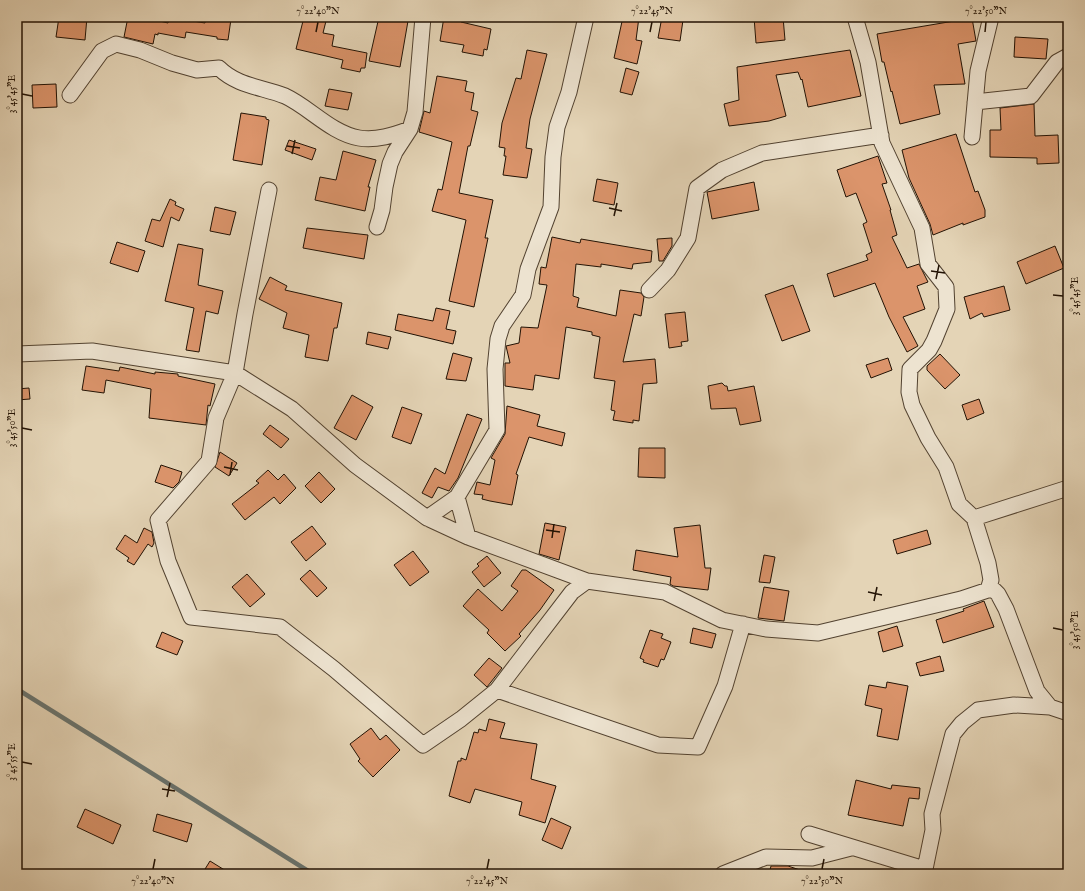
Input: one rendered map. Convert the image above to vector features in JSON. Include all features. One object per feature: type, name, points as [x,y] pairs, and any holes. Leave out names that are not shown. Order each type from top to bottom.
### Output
[{"type":"street","points":[[377,226],[382,210],[390,164],[395,152],[410,129],[416,100],[423,17]]},
{"type":"street","points":[[427,518],[457,497],[497,430],[495,369],[498,339],[502,326],[523,295],[528,269],[551,207],[557,127],[569,92],[586,17]]},
{"type":"street","points":[[855,17],[868,62],[882,143],[922,228],[928,264],[946,287],[947,309],[934,341],[929,350],[910,369],[909,392],[912,406],[928,438],[946,467],[959,504],[974,518],[991,580],[988,590]]},
{"type":"street","points":[[972,137],[978,71],[991,17]]},
{"type":"street","points":[[70,95],[102,51],[116,44],[140,50],[172,63],[197,70],[219,68],[228,77],[244,84],[286,97],[334,128],[359,138],[388,137],[410,129]]},
{"type":"street","points":[[975,102],[1031,96],[1057,62],[1068,56]]},
{"type":"street","points":[[649,290],[668,270],[688,238],[697,188],[722,170],[762,153],[881,135]]},
{"type":"street","points":[[269,190],[235,373],[216,418],[209,461],[158,520],[168,561],[191,617],[280,627],[334,669],[422,745],[461,719],[496,690],[572,592],[588,581]]},
{"type":"street","points":[[17,354],[92,351],[235,373],[292,408],[355,465],[427,518],[468,537],[588,581],[665,592],[722,620],[766,629],[818,633],[961,600],[988,590],[994,590],[998,594],[1003,604],[1037,691],[1050,707]]},
{"type":"street","points":[[974,518],[1068,488]]},
{"type":"street","points":[[457,497],[468,537]]},
{"type":"street","points":[[496,690],[658,745],[698,747],[725,686],[743,624]]},
{"type":"street","points":[[809,834],[924,872],[933,830],[932,814],[953,734],[962,723],[978,710],[1014,705],[1050,707],[1068,713]]},
{"type":"street","points":[[723,874],[766,857],[792,859],[812,858],[851,848]]},
{"type":"building","points":[[59,17],[87,17],[85,40],[56,37]]},
{"type":"building","points":[[128,17],[143,17],[168,23],[169,17],[205,23],[206,17],[229,17],[229,19],[231,19],[228,40],[186,32],[185,38],[158,33],[158,35],[155,34],[153,44],[124,37]]},
{"type":"building","points":[[304,17],[327,17],[323,33],[334,35],[332,46],[367,53],[365,68],[361,68],[360,72],[341,68],[343,60],[296,49]]},
{"type":"building","points":[[379,17],[389,17],[408,21],[400,67],[369,61]]},
{"type":"building","points":[[444,17],[462,18],[461,22],[491,29],[487,50],[484,49],[483,56],[462,52],[464,45],[440,41]]},
{"type":"building","points":[[623,17],[639,17],[636,40],[642,41],[637,64],[614,58]]},
{"type":"building","points":[[662,17],[683,20],[680,41],[658,38]]},
{"type":"building","points":[[754,17],[783,17],[785,40],[756,43]]},
{"type":"building","points":[[972,18],[976,41],[958,44],[965,84],[934,85],[940,114],[900,124],[884,62],[882,62],[877,34]]},
{"type":"building","points":[[1015,37],[1048,39],[1046,59],[1014,57]]},
{"type":"building","points":[[527,50],[547,54],[530,119],[526,148],[532,149],[527,178],[503,175],[506,156],[504,156],[505,148],[499,147],[502,123],[516,78],[521,79]]},
{"type":"building","points":[[850,50],[861,96],[808,107],[802,79],[801,80],[798,72],[776,75],[786,116],[769,121],[729,126],[724,104],[739,100],[737,67]]},
{"type":"building","points":[[626,68],[639,72],[632,95],[620,92]]},
{"type":"building","points":[[437,76],[467,81],[465,91],[474,93],[471,110],[478,112],[470,146],[468,146],[459,193],[493,200],[485,238],[488,238],[474,307],[449,301],[466,220],[432,211],[438,189],[442,190],[452,142],[419,132],[424,111],[430,113]]},
{"type":"building","points":[[56,84],[57,107],[33,108],[32,85]]},
{"type":"building","points":[[329,89],[352,93],[348,110],[325,106]]},
{"type":"building","points":[[1034,104],[1035,136],[1058,135],[1059,163],[1037,164],[1037,158],[990,157],[990,130],[1001,130],[1000,108]]},
{"type":"building","points":[[241,113],[266,117],[266,119],[269,120],[262,165],[233,160]]},
{"type":"building","points":[[956,134],[975,192],[978,191],[985,210],[985,217],[963,225],[963,223],[933,235],[930,224],[909,178],[902,150]]},
{"type":"building","points":[[289,140],[316,149],[312,160],[285,150]]},
{"type":"building","points":[[343,151],[376,160],[368,187],[370,187],[365,211],[315,200],[320,177],[336,180]]},
{"type":"building","points":[[878,156],[887,183],[882,184],[891,210],[897,235],[892,237],[907,268],[919,264],[928,282],[917,286],[925,309],[903,317],[918,346],[907,352],[889,317],[875,283],[834,297],[827,274],[868,260],[866,255],[872,252],[863,224],[867,222],[856,193],[846,197],[837,170]]},
{"type":"building","points":[[597,179],[618,183],[614,205],[593,201]]},
{"type":"building","points":[[754,182],[759,210],[712,219],[707,192]]},
{"type":"building","points":[[170,199],[176,202],[175,205],[184,209],[179,221],[171,217],[163,247],[145,241],[152,219],[160,221]]},
{"type":"building","points":[[215,207],[236,212],[230,235],[210,231]]},
{"type":"building","points":[[307,228],[368,235],[364,259],[303,248]]},
{"type":"building","points":[[552,237],[580,243],[581,239],[652,251],[651,262],[633,264],[632,269],[601,264],[601,267],[576,264],[573,296],[579,298],[577,307],[616,316],[620,290],[641,293],[644,297],[641,316],[634,314],[623,362],[655,359],[657,383],[643,384],[639,421],[633,420],[633,423],[613,420],[615,411],[611,410],[615,381],[594,378],[600,337],[592,335],[592,332],[566,327],[559,379],[535,375],[533,390],[505,386],[505,363],[510,363],[506,346],[519,343],[521,327],[538,328],[547,285],[539,284],[541,267],[546,268]]},
{"type":"building","points":[[672,238],[672,246],[663,261],[659,261],[657,239]]},
{"type":"building","points":[[117,242],[145,251],[138,272],[110,263]]},
{"type":"building","points":[[178,244],[203,249],[198,285],[223,291],[218,314],[206,311],[199,352],[186,350],[194,308],[165,301]]},
{"type":"building","points":[[1055,246],[1064,268],[1026,284],[1017,262]]},
{"type":"building","points":[[270,277],[287,286],[285,290],[342,303],[337,328],[334,328],[328,361],[305,357],[309,335],[283,328],[287,313],[259,299]]},
{"type":"building","points":[[793,285],[810,331],[782,341],[765,295]]},
{"type":"building","points":[[1004,286],[1010,310],[984,317],[982,313],[970,319],[964,297]]},
{"type":"building","points":[[436,308],[450,311],[446,329],[456,331],[453,344],[395,330],[398,314],[433,321]]},
{"type":"building","points":[[685,312],[688,341],[681,342],[682,346],[669,348],[665,314]]},
{"type":"building","points":[[368,332],[391,337],[388,349],[366,344]]},
{"type":"building","points":[[453,353],[472,358],[466,381],[446,379]]},
{"type":"building","points":[[940,354],[960,375],[945,389],[927,370],[927,366]]},
{"type":"building","points":[[888,358],[892,370],[871,378],[866,365]]},
{"type":"building","points":[[86,366],[119,371],[120,367],[155,374],[155,372],[178,374],[178,376],[215,384],[210,406],[208,405],[206,425],[149,418],[151,389],[106,380],[104,393],[82,390]]},
{"type":"building","points":[[722,383],[727,386],[728,391],[754,386],[761,421],[740,425],[736,408],[711,409],[708,386]]},
{"type":"building","points":[[29,388],[30,399],[17,400],[17,389]]},
{"type":"building","points":[[352,395],[373,407],[356,440],[334,428]]},
{"type":"building","points":[[979,399],[984,413],[967,420],[962,405]]},
{"type":"building","points":[[507,406],[540,415],[537,426],[565,433],[562,446],[529,437],[516,474],[518,475],[512,505],[482,499],[483,495],[474,494],[477,482],[490,485],[495,460],[491,458],[505,434]]},
{"type":"building","points":[[402,407],[422,414],[411,444],[392,437]]},
{"type":"building","points":[[467,414],[482,419],[458,478],[449,491],[438,487],[432,498],[422,493],[435,468],[445,474]]},
{"type":"building","points":[[270,425],[289,439],[281,448],[263,434]]},
{"type":"building","points":[[639,448],[665,448],[665,478],[638,477]]},
{"type":"building","points":[[220,452],[237,463],[229,476],[215,467]]},
{"type":"building","points":[[161,465],[182,472],[179,482],[173,488],[155,482]]},
{"type":"building","points":[[268,470],[278,480],[284,474],[296,488],[280,504],[274,497],[245,520],[232,504],[259,483],[256,481]]},
{"type":"building","points":[[319,472],[335,489],[321,503],[305,486]]},
{"type":"building","points":[[545,523],[566,527],[559,560],[539,554]]},
{"type":"building","points":[[700,525],[705,568],[711,568],[708,590],[673,586],[670,584],[671,577],[633,570],[636,550],[678,557],[674,528]]},
{"type":"building","points":[[312,526],[326,544],[306,561],[291,542]]},
{"type":"building","points":[[144,528],[152,532],[154,543],[152,547],[148,544],[134,565],[127,561],[129,558],[116,549],[125,535],[137,543]]},
{"type":"building","points":[[927,530],[931,544],[897,554],[893,540]]},
{"type":"building","points":[[413,551],[429,572],[410,586],[394,565]]},
{"type":"building","points":[[764,555],[775,557],[770,583],[759,582]]},
{"type":"building","points":[[487,556],[501,573],[484,587],[472,572],[479,566],[477,564]]},
{"type":"building","points":[[310,570],[327,588],[317,597],[300,579]]},
{"type":"building","points":[[522,570],[526,570],[554,590],[540,610],[519,634],[521,636],[505,651],[487,633],[489,630],[463,606],[478,589],[502,611],[518,591],[511,586]]},
{"type":"building","points":[[247,574],[265,594],[250,607],[232,587]]},
{"type":"building","points":[[764,587],[789,591],[784,621],[758,618]]},
{"type":"building","points":[[984,601],[994,627],[943,643],[936,620],[964,611],[963,609]]},
{"type":"building","points":[[897,626],[903,646],[883,652],[878,632]]},
{"type":"building","points":[[693,628],[716,634],[712,648],[690,643]]},
{"type":"building","points":[[650,630],[663,634],[661,638],[671,642],[664,660],[661,659],[658,667],[643,662],[644,660],[640,658]]},
{"type":"building","points":[[162,632],[183,641],[177,655],[156,647]]},
{"type":"building","points":[[940,656],[944,671],[920,676],[916,663]]},
{"type":"building","points":[[489,658],[502,668],[487,687],[474,675]]},
{"type":"building","points":[[887,682],[908,686],[898,740],[877,736],[882,709],[865,705],[869,685],[886,688]]},
{"type":"building","points":[[489,719],[505,723],[500,738],[537,744],[531,779],[556,786],[545,823],[519,815],[522,802],[475,789],[470,803],[449,796],[458,761],[461,761],[461,758],[466,760],[474,732],[478,733],[479,729],[486,731]]},
{"type":"building","points":[[371,728],[380,740],[386,735],[400,750],[373,777],[358,761],[360,759],[350,744]]},
{"type":"building","points":[[856,780],[891,789],[892,785],[920,788],[919,799],[909,798],[903,826],[848,815]]},
{"type":"building","points":[[85,809],[121,825],[113,844],[77,827]]},
{"type":"building","points":[[157,814],[192,824],[187,842],[153,831]]},
{"type":"building","points":[[551,818],[571,827],[562,849],[542,840]]},
{"type":"building","points":[[210,861],[231,874],[202,874]]},
{"type":"building","points":[[771,866],[788,866],[803,871],[803,874],[769,874]]},
{"type":"waterway","points":[[17,689],[313,874]]}]
